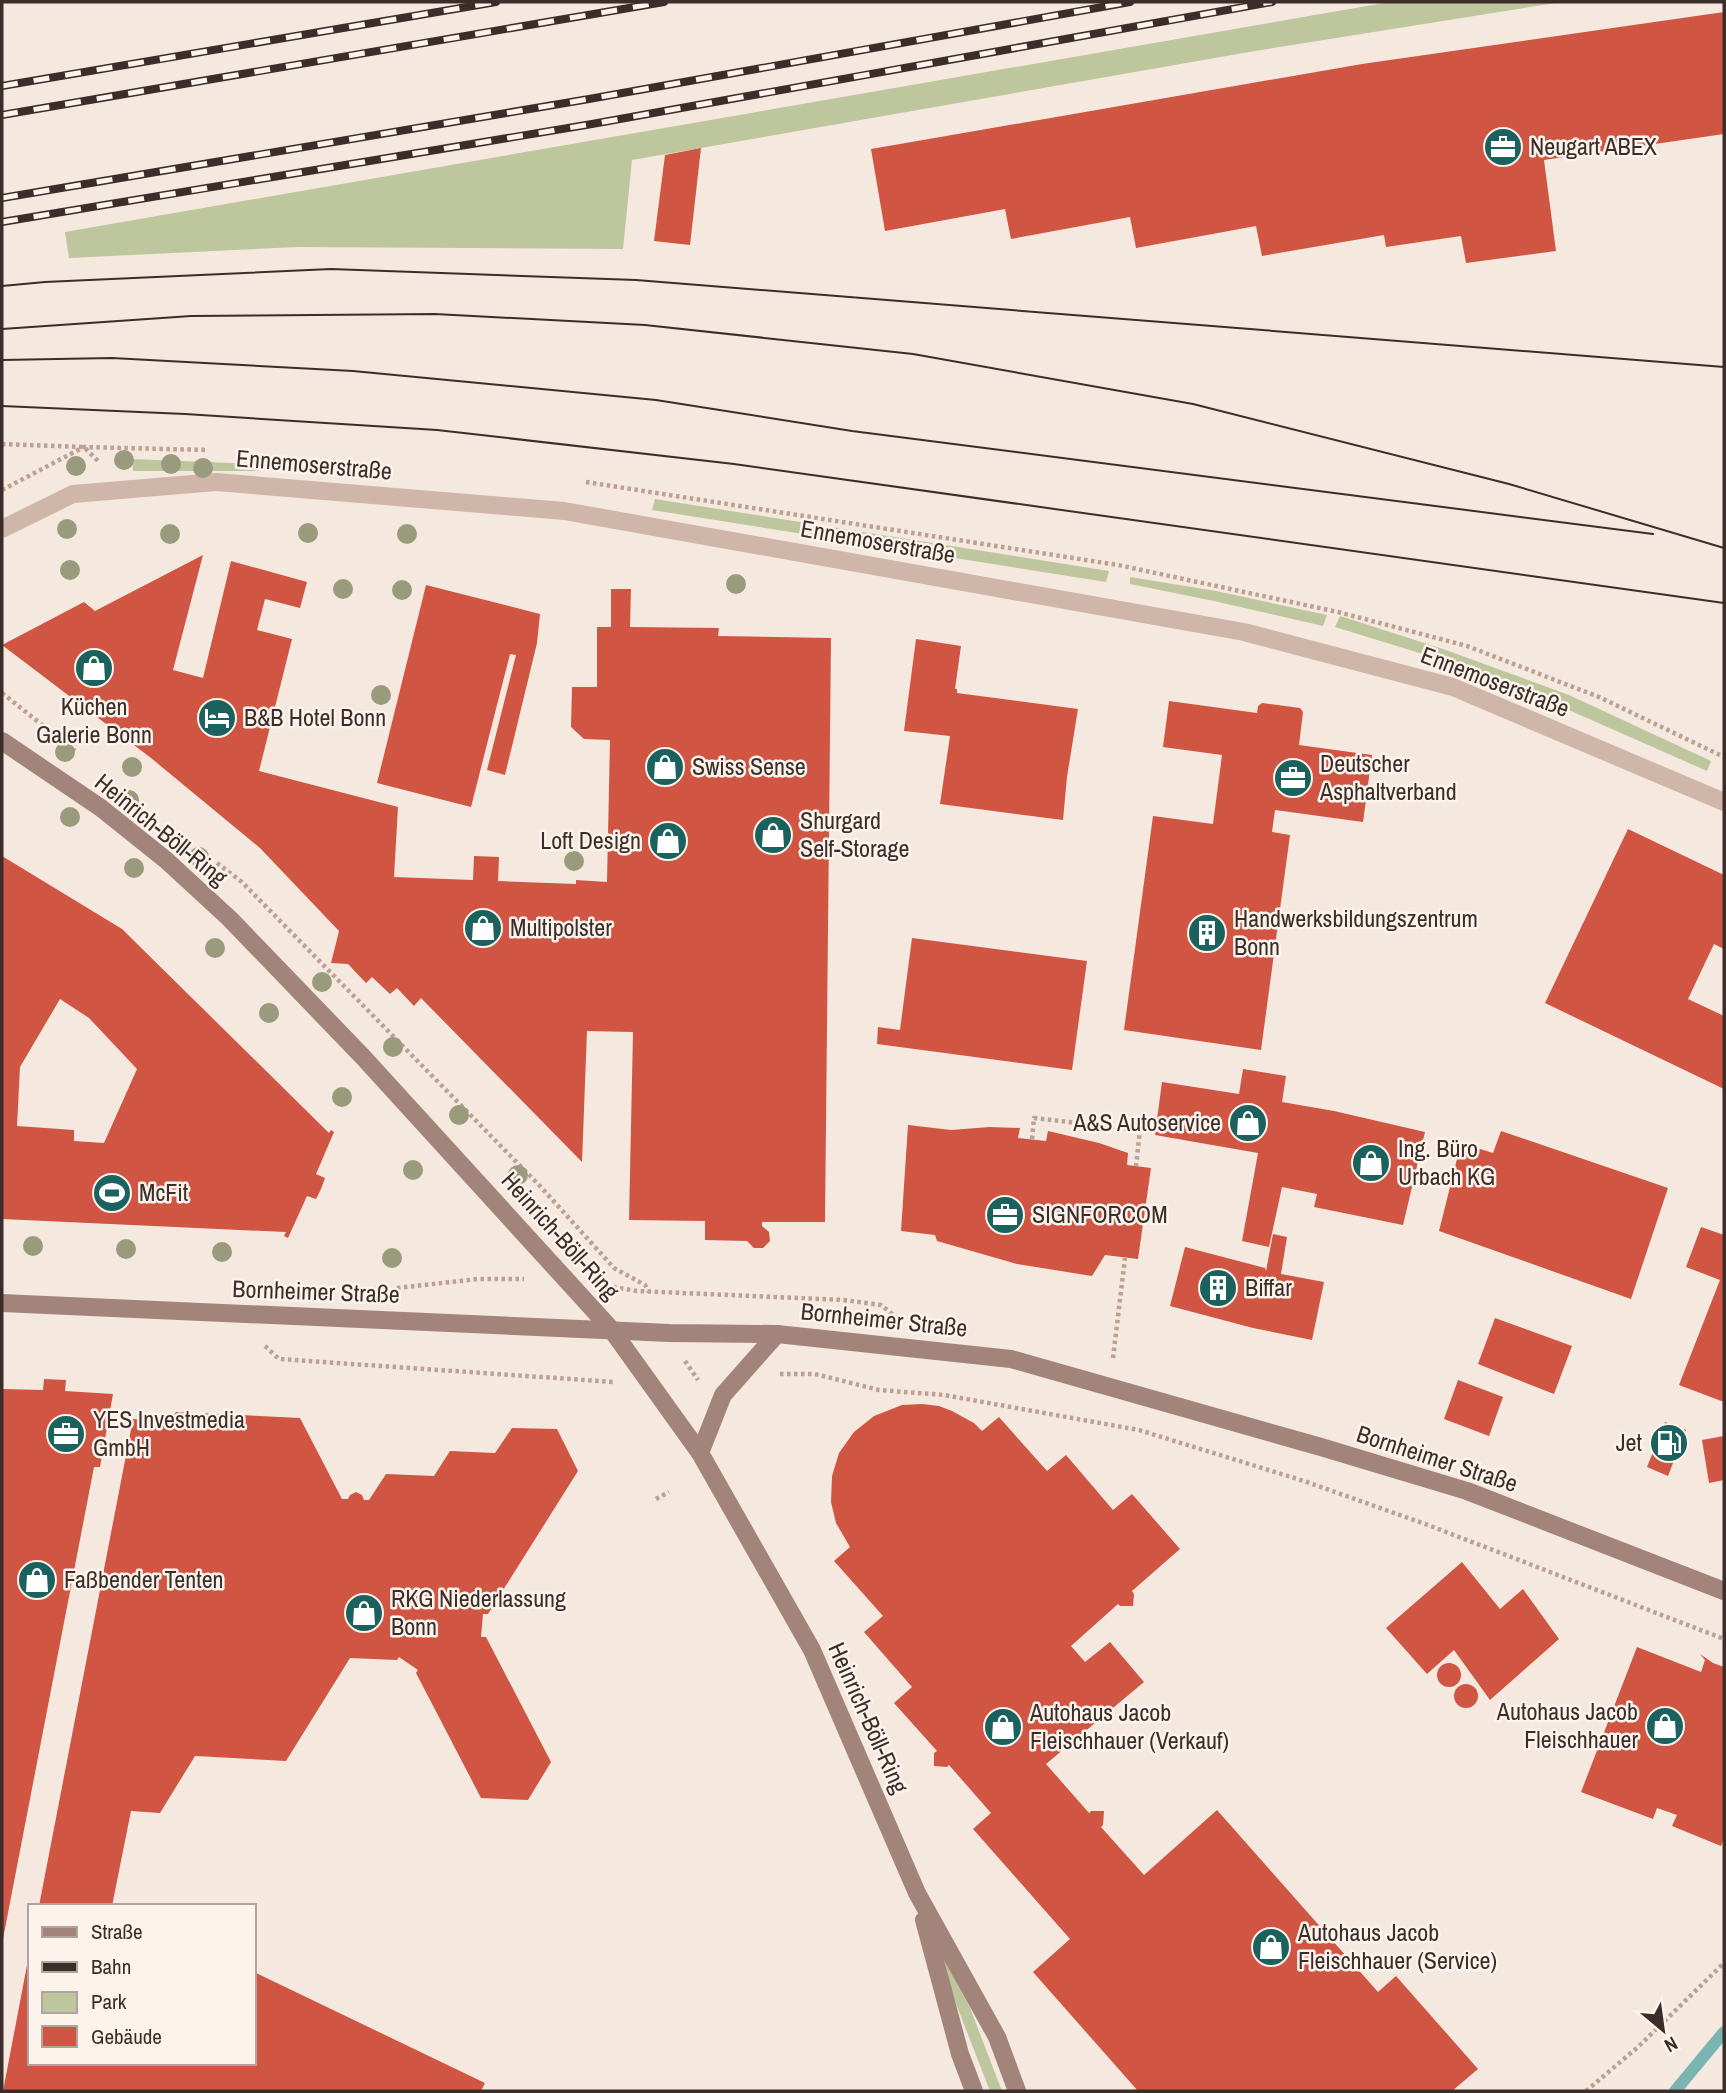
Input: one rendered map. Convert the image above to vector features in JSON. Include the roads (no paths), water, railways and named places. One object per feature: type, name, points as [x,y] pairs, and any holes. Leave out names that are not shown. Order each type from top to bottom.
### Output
[{"type":"main road","name":"Heinrich-Böll-Ring","points":[[2,741],[101,808],[166,860],[230,919],[363,1057],[611,1329],[700,1453],[812,1650],[917,1893],[997,2037],[1017,2091]]},
{"type":"main road","name":"Bornheimer Straße","points":[[2,1303],[669,1333],[777,1334],[1012,1359],[1467,1491],[1724,1591]]},
{"type":"main road","points":[[700,1453],[723,1395],[777,1334]]},
{"type":"main road","name":"Heinrich-Böll-Ring","points":[[917,1893],[960,2054],[974,2091]]},
{"type":"street","name":"Ennemoserstraße","points":[[2,530],[73,494],[216,482],[564,511],[1244,632],[1453,687],[1724,802]]},
{"type":"waterway","points":[[1675,2091],[1724,2032]]},
{"type":"tram line","points":[[2,286],[331,269],[636,280],[1724,367]]},
{"type":"tram line","points":[[2,329],[191,316],[435,314],[645,325],[913,354],[1193,404],[1509,484],[1724,548]]},
{"type":"tram line","points":[[2,360],[112,358],[353,371],[656,400],[852,431],[1653,534]]},
{"type":"tram line","points":[[2,406],[437,430],[734,464],[1724,603]]},
{"type":"railway","points":[[2,86],[496,2]]},
{"type":"railway","points":[[2,115],[664,2]]},
{"type":"railway","points":[[2,198],[589,99],[1130,2]]},
{"type":"railway","points":[[2,222],[592,124],[1272,2]]},
{"type":"place","name":"Neugart ABEX","points":[[1503,147]]},
{"type":"place","name":"Küchen Galerie Bonn","points":[[94,668]]},
{"type":"place","name":"B&B Hotel Bonn","points":[[217,718]]},
{"type":"place","name":"Swiss Sense","points":[[665,767]]},
{"type":"place","name":"Deutscher Asphaltverband","points":[[1293,778]]},
{"type":"place","name":"Shurgard Self-Storage","points":[[773,835]]},
{"type":"place","name":"Loft Design","points":[[668,841]]},
{"type":"place","name":"Multipolster","points":[[483,928]]},
{"type":"place","name":"Handwerksbildungszentrum Bonn","points":[[1207,933]]},
{"type":"place","name":"A&S Autoservice","points":[[1248,1123]]},
{"type":"place","name":"Ing. Büro Urbach KG","points":[[1371,1163]]},
{"type":"place","name":"McFit","points":[[112,1193]]},
{"type":"place","name":"SIGNFORCOM","points":[[1005,1215]]},
{"type":"place","name":"Biffar","points":[[1218,1288]]},
{"type":"place","name":"YES Investmedia GmbH","points":[[66,1434]]},
{"type":"place","name":"Jet","points":[[1669,1443]]},
{"type":"place","name":"Faßbender Tenten","points":[[37,1580]]},
{"type":"place","name":"RKG Niederlassung Bonn","points":[[364,1613]]},
{"type":"place","name":"Autohaus Jacob Fleischhauer","points":[[1665,1726]]},
{"type":"place","name":"Autohaus Jacob Fleischhauer (Verkauf)","points":[[1003,1727]]},
{"type":"place","name":"Autohaus Jacob Fleischhauer (Service)","points":[[1271,1947]]}]
